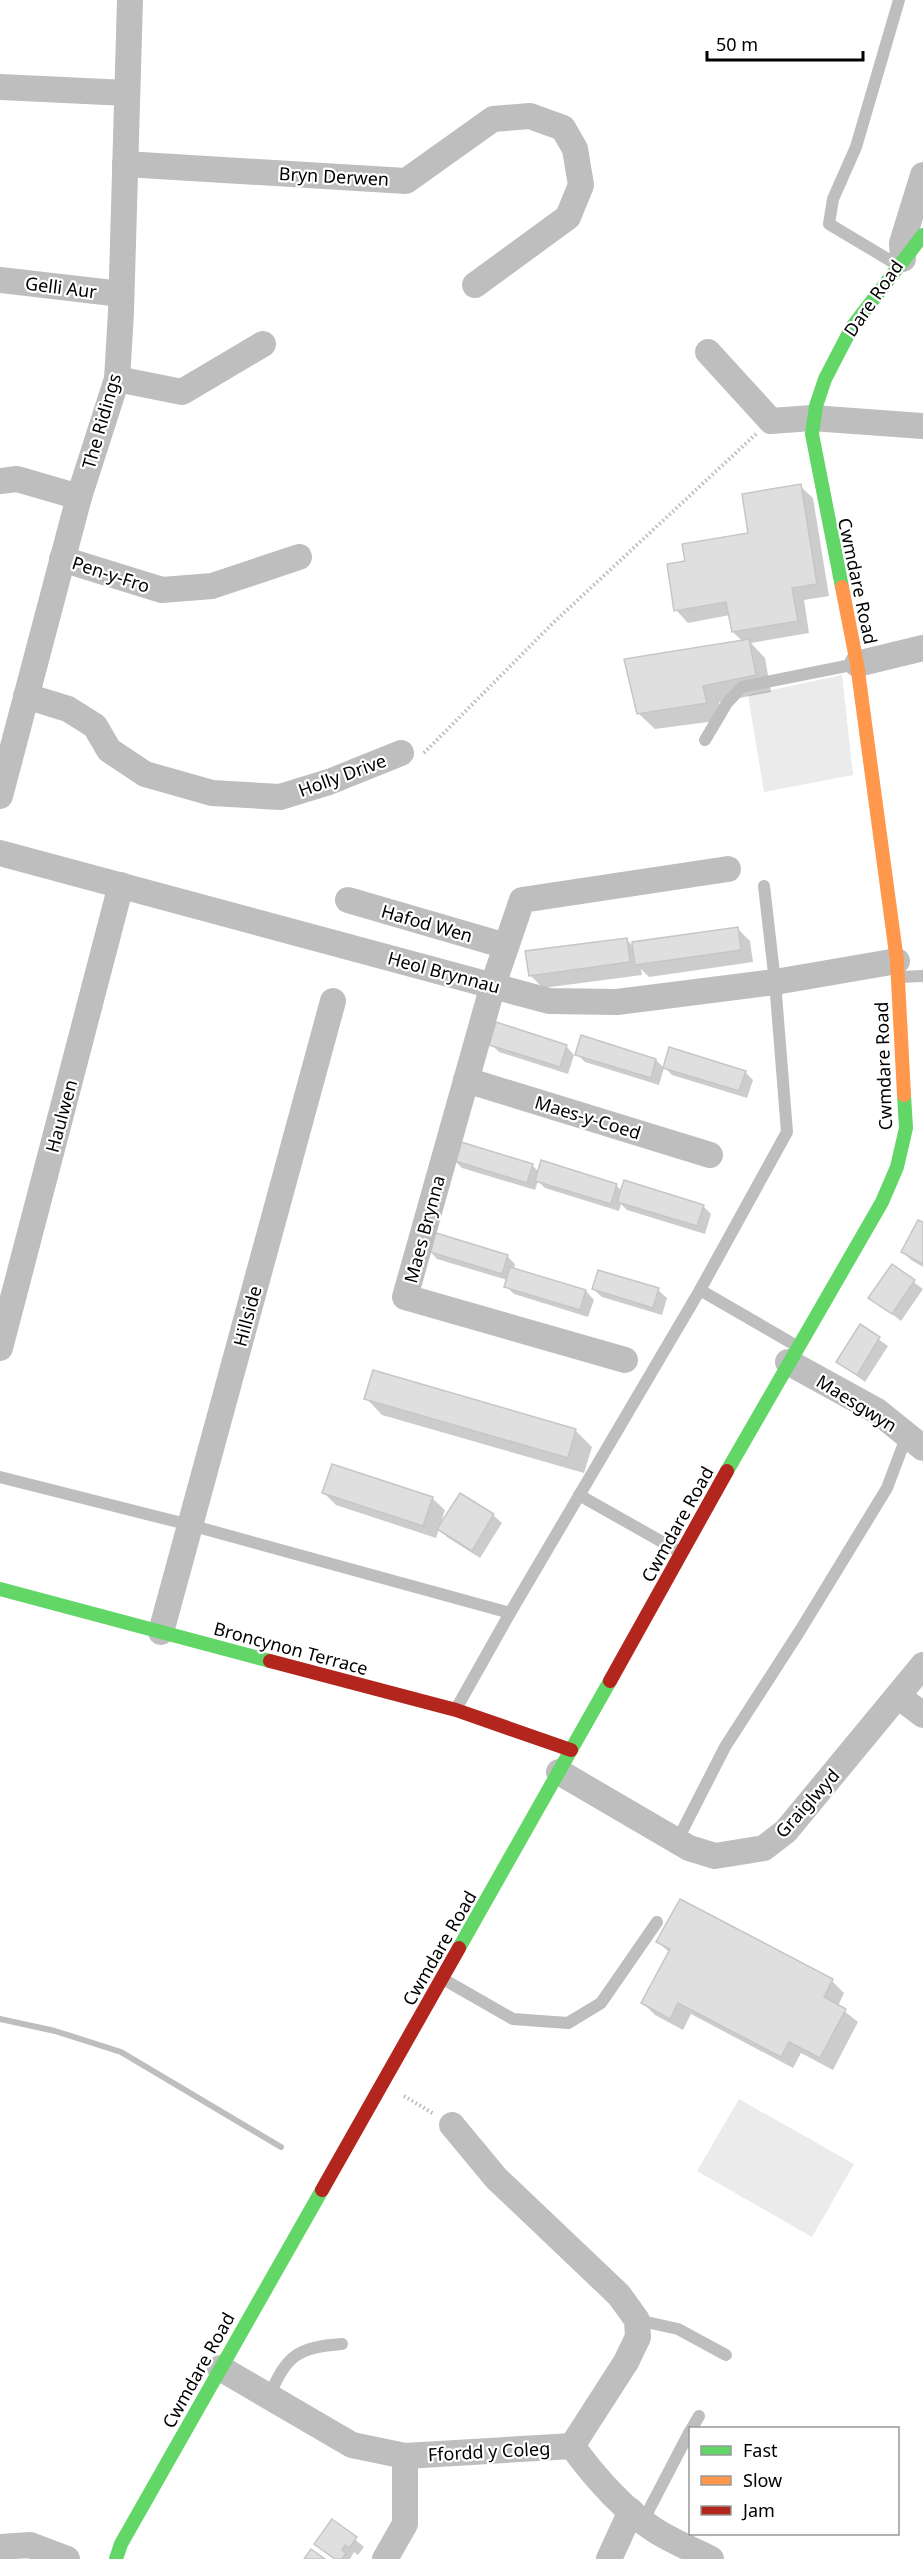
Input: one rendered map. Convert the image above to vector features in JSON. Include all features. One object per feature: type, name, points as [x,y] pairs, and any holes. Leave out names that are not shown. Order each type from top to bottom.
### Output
[{"type":"street","name":"The Ridings","points":[[0,796],[79,497],[117,379],[130,0]]},
{"type":"street","points":[[0,87],[127,93]]},
{"type":"street","name":"Bryn Derwen","points":[[125,164],[406,181],[493,119],[530,116],[563,128],[575,149],[581,185],[568,217],[475,285]]},
{"type":"street","name":"Dare Road","points":[[812,418],[840,346],[871,298],[900,262],[902,243],[923,175]]},
{"type":"street","points":[[900,262],[923,235]]},
{"type":"street","name":"Gelli Aur","points":[[0,280],[121,294]]},
{"type":"street","points":[[117,379],[182,393],[263,344]]},
{"type":"street","points":[[708,352],[771,421],[812,418],[923,426]]},
{"type":"street","name":"Cwmdare Road","points":[[116,2559],[121,2544],[565,1761],[792,1354],[882,1202],[897,1167],[906,1128],[898,969],[857,664],[815,458],[812,418]]},
{"type":"street","points":[[0,481],[17,479],[79,497]]},
{"type":"street","name":"Pen-y-Fro","points":[[63,559],[162,590],[212,586],[299,557]]},
{"type":"street","points":[[857,664],[923,648]]},
{"type":"street","name":"Holly Drive","points":[[26,696],[68,709],[95,726],[109,750],[145,774],[212,793],[280,796],[330,782],[401,753]]},
{"type":"street","name":"Heol Brynnau","points":[[0,853],[549,1001],[617,1002],[898,969]]},
{"type":"street","points":[[465,1080],[493,985],[522,900],[728,869]]},
{"type":"street","name":"Haulwen","points":[[0,1347],[10,1266],[121,885]]},
{"type":"street","name":"Hafod Wen","points":[[348,900],[506,946]]},
{"type":"street","name":"Hillside","points":[[161,1632],[333,1001]]},
{"type":"street","name":"Maes-y-Coed","points":[[465,1080],[710,1155]]},
{"type":"street","name":"Maes Brynna","points":[[465,1080],[405,1297],[625,1360]]},
{"type":"street","name":"Maesgwyn","points":[[792,1354],[877,1411],[915,1441]]},
{"type":"street","name":"Broncynon Terrace","points":[[0,1589],[456,1710],[565,1761]]},
{"type":"street","name":"Graiglwyd","points":[[565,1761],[689,1848],[715,1856],[764,1848],[786,1831],[923,1665]]},
{"type":"street","points":[[898,1695],[923,1715]]},
{"type":"street","points":[[453,2125],[496,2178],[619,2295],[637,2320],[638,2337],[626,2362],[572,2446]]},
{"type":"street","name":"Ffordd y Coleg","points":[[220,2368],[352,2445],[405,2456],[572,2446],[589,2469],[637,2516],[654,2529],[711,2559]]},
{"type":"street","name":"Ffordd y Coleg","points":[[385,2559],[405,2524],[405,2456]]},
{"type":"street","points":[[609,2559],[637,2516]]},
{"type":"street","points":[[10,2551],[30,2545],[67,2559]]},
{"type":"lane","points":[[899,0],[856,147],[833,199],[829,224],[900,262]]},
{"type":"lane","points":[[705,740],[727,703],[742,687],[857,664]]},
{"type":"lane","points":[[456,1710],[510,1613],[700,1290],[787,1132],[776,982],[764,886]]},
{"type":"lane","points":[[898,969],[923,976]]},
{"type":"lane","points":[[700,1290],[792,1354]]},
{"type":"lane","points":[[677,1841],[725,1748],[801,1629],[915,1441]]},
{"type":"lane","points":[[0,1477],[190,1525],[510,1613]]},
{"type":"lane","points":[[579,1495],[681,1553]]},
{"type":"lane","points":[[442,1978],[513,2019],[568,2024],[601,2003],[657,1922]]},
{"type":"lane","points":[[637,2320],[678,2329],[726,2355]]},
{"type":"lane","points":[[269,2397],[279,2373],[292,2358],[317,2346],[342,2344]]},
{"type":"lane","points":[[693,2427],[699,2415]]},
{"type":"lane","points":[[637,2516],[687,2447]]},
{"type":"path","points":[[401,753],[418,758],[552,624],[771,421]]},
{"type":"path","points":[[382,2083],[453,2125]]},
{"type":"shaded area","points":[[842,675],[853,775],[764,792],[748,695]]},
{"type":"shaded area","points":[[739,2099],[854,2164],[812,2237],[697,2171]]},
{"type":"building","points":[[801,484],[817,584],[792,588],[798,621],[732,632],[726,602],[674,611],[667,564],[685,561],[682,544],[748,533],[742,494]]},
{"type":"building","points":[[749,639],[756,675],[703,686],[707,703],[637,714],[624,659]]},
{"type":"building","points":[[738,927],[741,950],[635,965],[632,942]]},
{"type":"building","points":[[627,938],[630,962],[529,976],[525,951]]},
{"type":"building","points":[[496,1022],[567,1045],[560,1067],[489,1045]]},
{"type":"building","points":[[581,1035],[656,1059],[651,1078],[575,1055]]},
{"type":"building","points":[[669,1047],[746,1071],[739,1091],[663,1068]]},
{"type":"building","points":[[458,1141],[533,1164],[527,1183],[452,1160]]},
{"type":"building","points":[[541,1160],[617,1184],[611,1204],[535,1181]]},
{"type":"building","points":[[624,1180],[704,1205],[697,1226],[617,1202]]},
{"type":"building","points":[[918,1220],[923,1222],[923,1264],[901,1252]]},
{"type":"building","points":[[433,1232],[508,1255],[502,1274],[427,1251]]},
{"type":"building","points":[[892,1264],[915,1280],[892,1314],[868,1298]]},
{"type":"building","points":[[510,1267],[586,1290],[580,1310],[504,1287]]},
{"type":"building","points":[[598,1270],[659,1288],[653,1308],[592,1289]]},
{"type":"building","points":[[860,1324],[880,1337],[857,1375],[836,1362]]},
{"type":"building","points":[[373,1370],[576,1429],[568,1458],[364,1399]]},
{"type":"building","points":[[332,1464],[433,1497],[423,1526],[322,1493]]},
{"type":"building","points":[[460,1493],[494,1514],[472,1551],[437,1529]]},
{"type":"building","points":[[680,1899],[833,1979],[824,1997],[846,2009],[820,2058],[789,2042],[781,2057],[678,2003],[670,2019],[641,2003],[670,1949],[656,1942]]},
{"type":"building","points":[[332,2519],[357,2537],[349,2548],[345,2545],[342,2550],[346,2553],[342,2559],[335,2559],[314,2544]]},
{"type":"building","points":[[311,2549],[325,2559],[304,2559]]},
{"type":"waterway","points":[[0,2019],[55,2031],[121,2052],[281,2147]]},
{"type":"traffic: fast","points":[[842,587],[812,434],[816,406],[825,379],[852,327],[923,235]]},
{"type":"traffic: fast","points":[[727,1471],[882,1202],[897,1167],[906,1128],[904,1095]]},
{"type":"traffic: fast","points":[[0,1589],[270,1661]]},
{"type":"traffic: fast","points":[[459,1948],[610,1681]]},
{"type":"traffic: fast","points":[[116,2559],[121,2544],[322,2190]]},
{"type":"traffic: slow","points":[[842,587],[857,664],[897,961],[904,1095]]},
{"type":"traffic: jam","points":[[610,1681],[727,1471]]},
{"type":"traffic: jam","points":[[270,1661],[456,1710],[571,1750]]},
{"type":"traffic: jam","points":[[322,2190],[459,1948]]}]
